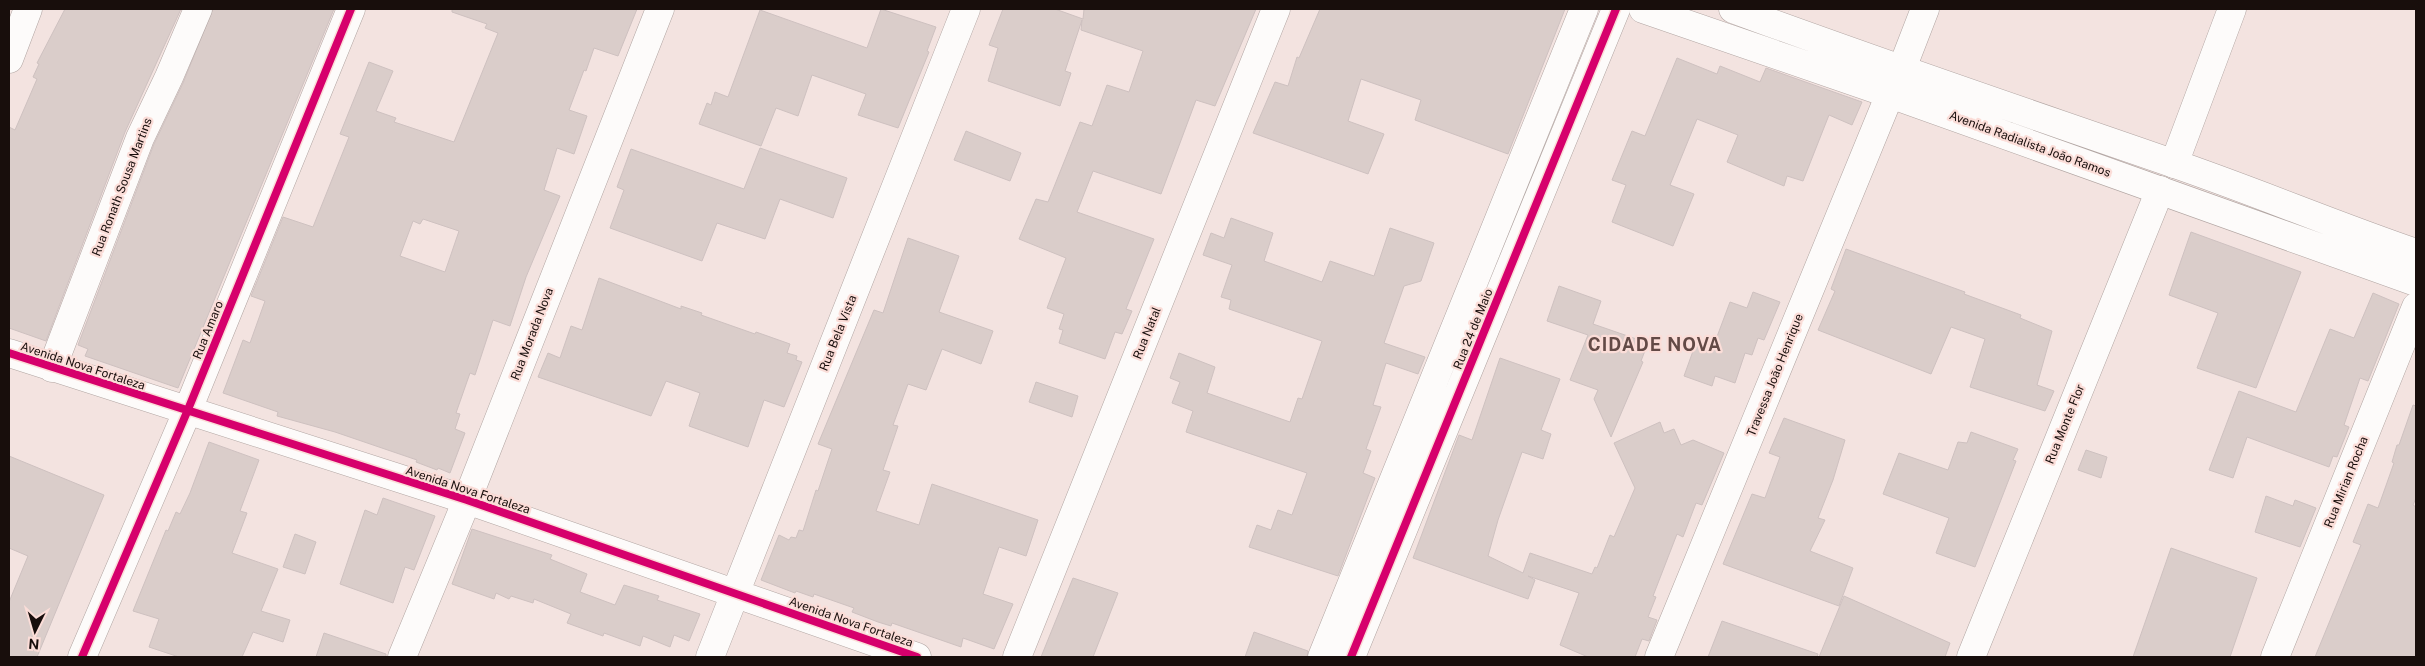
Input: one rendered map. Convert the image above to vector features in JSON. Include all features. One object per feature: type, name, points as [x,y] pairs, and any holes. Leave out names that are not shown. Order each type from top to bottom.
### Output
[{"type":"street","points":[[9,59],[28,9]]},
{"type":"street","name":"Rua Ronath Sousa Martins","points":[[52,368],[140,138],[198,9]]},
{"type":"street","name":"Rua Amaro","points":[[82,657],[187,412],[351,9]]},
{"type":"street","name":"Rua Morada Nova","points":[[402,657],[467,500],[660,9]]},
{"type":"street","name":"Rua Bela Vista","points":[[710,657],[966,9]]},
{"type":"street","name":"Rua Natal","points":[[1017,657],[1276,9]]},
{"type":"street","name":"Rua 24 de Maio","points":[[1351,657],[1467,373],[1561,104],[1584,9]]},
{"type":"street","name":"Rua 24 de Maio","points":[[1322,657],[1441,362],[1561,104],[1616,9]]},
{"type":"street","name":"Avenida Radialista João Ramos","points":[[1643,9],[2174,164],[2334,225],[2416,252]]},
{"type":"street","name":"Avenida Radialista João Ramos","points":[[1733,9],[1895,82],[2160,190],[2416,282]]},
{"type":"street","name":"Travessa João Henrique","points":[[1659,657],[1925,9]]},
{"type":"street","points":[[2174,164],[2232,9]]},
{"type":"street","name":"Rua Monte Flor","points":[[1970,657],[2160,190]]},
{"type":"street","name":"Rua Mirian Rocha","points":[[2275,657],[2416,307]]},
{"type":"street","name":"Avenida Nova Fortaleza","points":[[9,354],[467,500],[917,657]]},
{"type":"street","name":"Rua 24 de Maio","points":[[1441,362],[1467,373]]},
{"type":"street","points":[[1344,604],[1369,614]]},
{"type":"building","points":[[65,9],[181,9],[125,132],[46,341],[9,328],[9,127],[15,130],[37,79],[33,77],[39,64],[37,63]]},
{"type":"building","points":[[213,9],[334,9],[178,388],[85,356],[88,349],[78,345],[154,144],[183,83]]},
{"type":"building","points":[[452,9],[637,9],[618,56],[594,48],[586,71],[584,70],[569,110],[587,116],[574,154],[557,148],[544,190],[560,196],[526,277],[510,326],[493,320],[475,375],[470,373],[456,413],[460,414],[455,429],[465,433],[450,473],[438,468],[437,470],[416,462],[417,460],[335,432],[277,416],[278,412],[223,393],[243,340],[250,343],[265,301],[251,296],[283,217],[313,227],[349,137],[340,134],[369,62],[393,71],[376,111],[396,118],[394,122],[454,142],[498,33],[485,28],[487,24],[452,12]],"holes":[[[423,219],[459,231],[445,272],[400,256],[413,221],[420,224]]]},
{"type":"building","points":[[881,9],[936,27],[927,51],[929,52],[898,128],[858,115],[866,94],[812,75],[798,116],[776,108],[761,146],[699,124],[707,103],[711,105],[715,92],[728,97],[760,10],[867,48]]},
{"type":"building","points":[[1003,9],[1055,9],[1083,19],[1084,9],[1256,9],[1215,106],[1196,100],[1161,194],[1093,171],[1077,212],[1154,239],[1126,309],[1132,311],[1122,334],[1115,332],[1105,359],[1059,343],[1063,330],[1059,329],[1064,314],[1047,308],[1066,258],[1019,239],[1036,199],[1048,202],[1080,122],[1092,126],[1107,85],[1129,92],[1143,51],[1081,30],[1082,20],[1065,71],[1071,73],[1060,106],[988,81],[998,48],[989,45]]},
{"type":"building","points":[[1320,9],[1565,9],[1508,154],[1415,120],[1421,100],[1361,79],[1348,121],[1384,134],[1368,174],[1253,133],[1275,82],[1288,86],[1297,57],[1299,58]]},
{"type":"building","points":[[1677,58],[1717,74],[1720,66],[1760,82],[1766,68],[1862,102],[1852,125],[1829,115],[1803,181],[1787,176],[1784,186],[1727,162],[1738,135],[1697,119],[1670,185],[1694,194],[1673,246],[1612,222],[1626,185],[1612,180],[1632,131],[1645,136]]},
{"type":"building","points":[[966,131],[1021,153],[1010,181],[954,160]]},
{"type":"building","points":[[760,148],[847,178],[833,218],[780,199],[765,239],[717,223],[702,261],[610,228],[624,190],[617,187],[631,149],[744,189]]},
{"type":"building","points":[[1231,218],[1273,233],[1264,261],[1322,282],[1330,261],[1374,276],[1390,228],[1434,243],[1421,281],[1404,286],[1384,343],[1425,357],[1418,374],[1386,363],[1373,405],[1381,407],[1366,449],[1371,451],[1363,473],[1375,478],[1338,576],[1249,547],[1257,525],[1271,530],[1278,510],[1292,515],[1307,473],[1186,432],[1193,411],[1172,403],[1180,382],[1170,378],[1179,353],[1215,367],[1207,393],[1290,422],[1298,398],[1302,399],[1322,341],[1229,309],[1231,300],[1221,297],[1232,265],[1203,255],[1211,233],[1224,238]]},
{"type":"building","points":[[2191,232],[2301,272],[2256,388],[2197,368],[2218,313],[2169,295]]},
{"type":"building","points":[[908,238],[959,256],[939,312],[993,331],[981,364],[942,349],[926,390],[908,384],[893,425],[898,426],[883,470],[890,472],[876,511],[919,525],[932,484],[1038,520],[1026,556],[999,547],[983,594],[1013,604],[994,649],[963,638],[961,647],[892,623],[891,626],[878,622],[852,612],[854,608],[814,594],[813,597],[796,591],[795,593],[761,580],[779,535],[789,540],[791,537],[796,538],[799,530],[803,531],[832,449],[818,444],[874,310],[883,313]]},
{"type":"building","points":[[1846,249],[1965,292],[1964,294],[2021,315],[2020,318],[2052,331],[2037,385],[2054,391],[2045,411],[1970,387],[1985,339],[1951,327],[1931,374],[1818,330],[1835,291],[1831,289]]},
{"type":"building","points":[[599,278],[681,309],[681,306],[755,334],[756,332],[790,344],[787,353],[797,356],[796,360],[802,362],[784,407],[764,400],[748,447],[689,426],[700,393],[666,381],[651,416],[538,377],[548,353],[560,358],[571,326],[582,330]]},
{"type":"building","points":[[1559,286],[1601,301],[1593,324],[1648,343],[1641,361],[1643,362],[1611,437],[1594,399],[1598,390],[1570,380],[1588,335],[1547,321]]},
{"type":"building","points":[[1753,292],[1780,302],[1764,340],[1758,338],[1752,355],[1745,353],[1735,383],[1715,376],[1712,386],[1684,376],[1697,340],[1709,345],[1711,340],[1715,342],[1730,302],[1747,308]]},
{"type":"building","points":[[2373,293],[2399,304],[2368,381],[2360,378],[2344,425],[2349,427],[2337,457],[2333,456],[2329,467],[2247,437],[2233,478],[2209,470],[2239,391],[2296,412],[2330,329],[2354,338]]},
{"type":"building","points":[[1500,358],[1560,379],[1541,430],[1551,434],[1543,459],[1522,452],[1498,520],[1488,556],[1523,573],[1530,553],[1592,574],[1595,567],[1597,568],[1610,535],[1614,537],[1635,488],[1614,443],[1660,422],[1664,433],[1674,429],[1681,445],[1693,440],[1724,453],[1702,505],[1696,503],[1683,537],[1677,534],[1653,596],[1656,597],[1648,617],[1657,620],[1649,641],[1642,639],[1635,657],[1588,657],[1560,645],[1579,593],[1528,576],[1535,580],[1528,599],[1413,558],[1459,435],[1472,440]]},
{"type":"building","points":[[1036,382],[1078,396],[1072,417],[1029,402]]},
{"type":"building","points":[[2413,405],[2416,406],[2416,498],[2413,505],[2416,507],[2416,657],[2315,657],[2361,545],[2353,542],[2368,504],[2378,508],[2394,463],[2392,462],[2397,445],[2399,445]]},
{"type":"building","points":[[1784,418],[1845,440],[1833,480],[1818,518],[1825,520],[1810,551],[1853,568],[1839,606],[1723,564],[1752,494],[1765,498],[1780,457],[1769,453]]},
{"type":"building","points":[[1971,432],[2018,449],[2013,460],[2016,461],[1975,567],[1936,553],[1949,518],[1883,494],[1899,453],[1948,470],[1958,442],[1967,443]]},
{"type":"building","points":[[209,442],[259,460],[240,511],[247,513],[232,553],[278,569],[261,611],[290,620],[283,642],[253,632],[242,657],[179,657],[149,647],[159,619],[133,611],[166,530],[168,531],[176,512],[180,514],[190,493]]},
{"type":"building","points":[[2086,450],[2107,457],[2101,478],[2078,470]]},
{"type":"building","points":[[9,456],[104,495],[37,657],[9,657],[9,602],[28,556],[9,548]]},
{"type":"building","points":[[2266,496],[2293,506],[2295,500],[2316,508],[2300,547],[2255,532]]},
{"type":"building","points":[[383,498],[435,516],[414,570],[405,567],[393,603],[340,584],[365,510],[377,515]]},
{"type":"building","points":[[472,529],[552,555],[550,559],[587,574],[580,592],[615,605],[624,585],[659,596],[657,600],[700,614],[689,641],[674,635],[670,647],[643,636],[640,646],[604,633],[603,636],[567,623],[571,614],[534,599],[533,603],[511,596],[509,599],[496,593],[494,599],[452,584]]},
{"type":"building","points":[[295,534],[316,542],[305,574],[283,567]]},
{"type":"building","points":[[2171,548],[2257,578],[2230,657],[2133,657]]},
{"type":"building","points":[[1073,578],[1118,593],[1093,657],[1041,657]]},
{"type":"building","points":[[1844,596],[1950,643],[1945,657],[1819,657]]},
{"type":"building","points":[[1722,621],[1818,654],[1817,657],[1708,657]]},
{"type":"building","points":[[1254,632],[1308,651],[1307,657],[1245,657]]},
{"type":"building","points":[[324,633],[386,654],[386,657],[316,657]]},
{"type":"cycle path","points":[[82,657],[187,412],[351,9]]},
{"type":"cycle path","points":[[1351,657],[1616,9]]},
{"type":"cycle path","points":[[9,353],[467,500],[917,657]]},
{"type":"district","name":"CIDADE NOVA","points":[[1655,345]]}]
